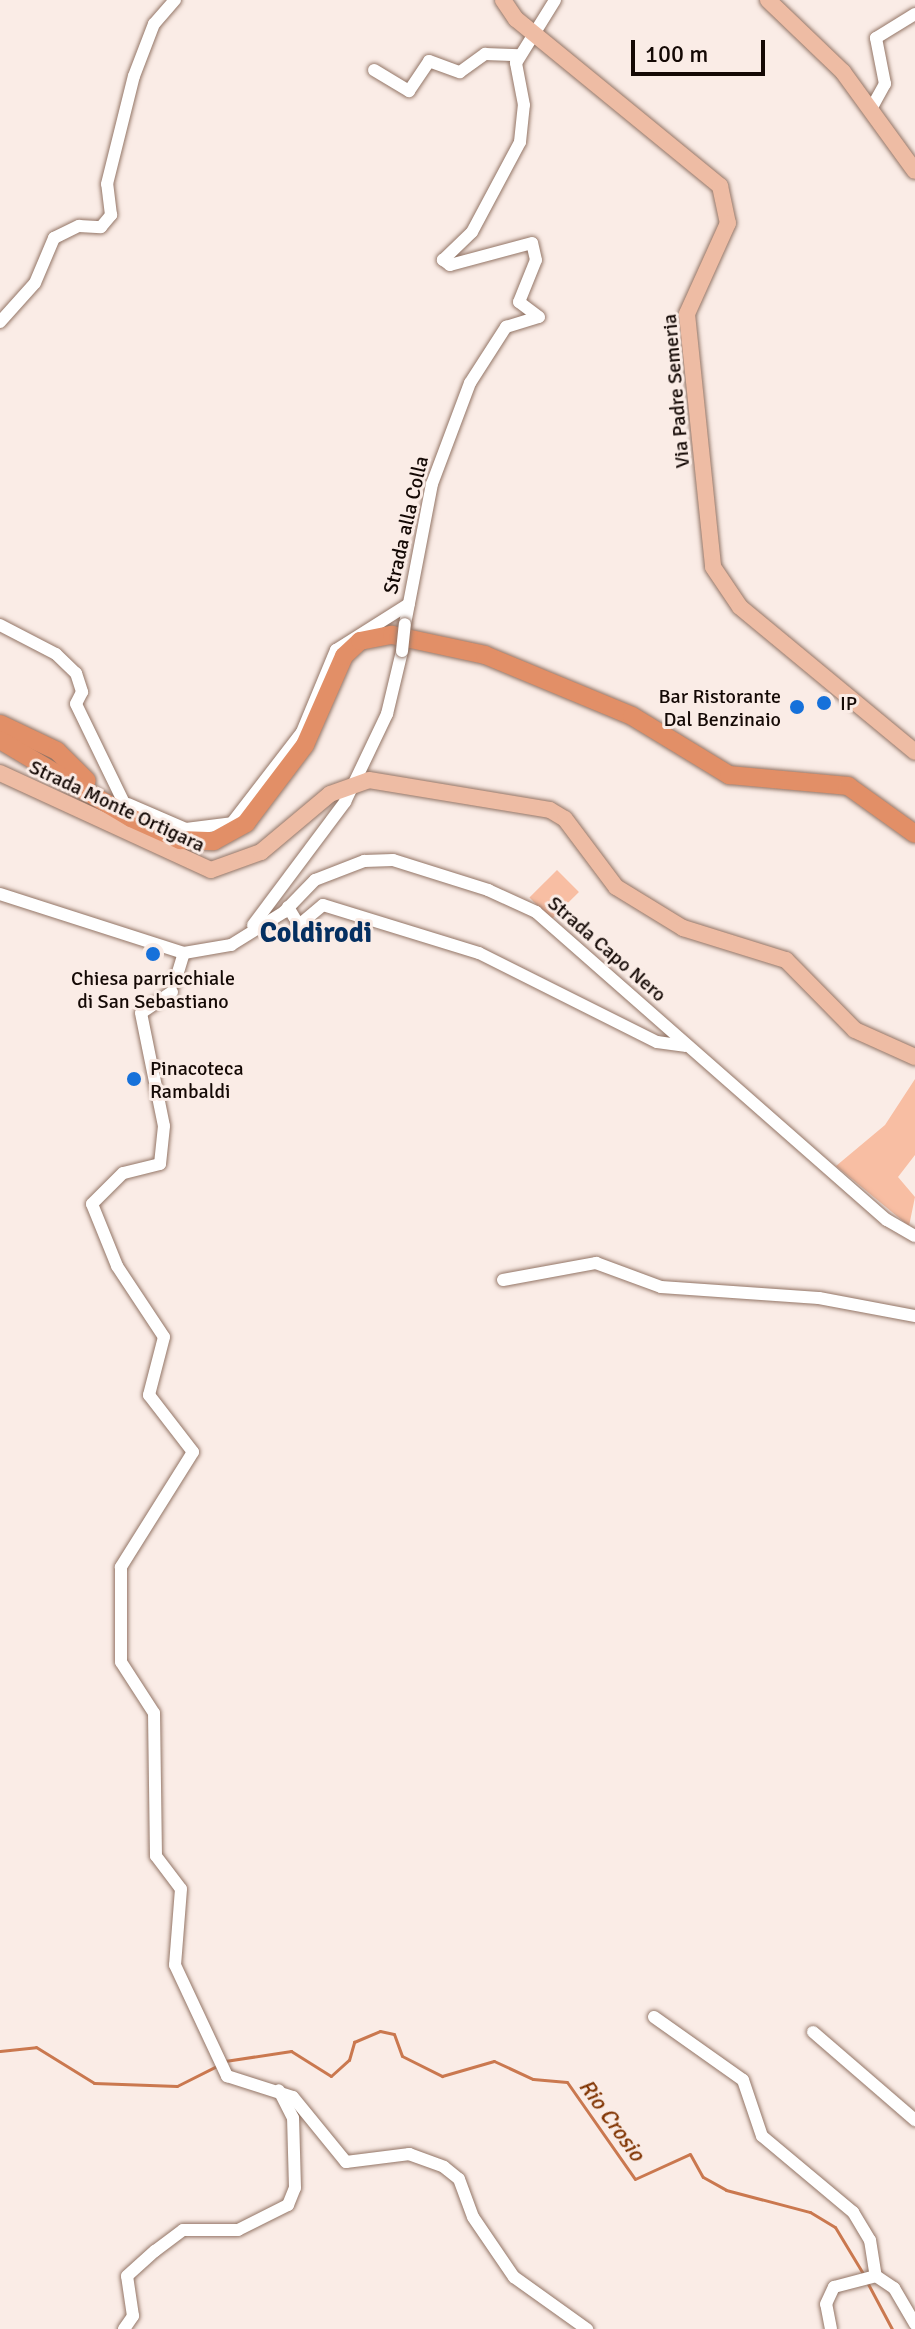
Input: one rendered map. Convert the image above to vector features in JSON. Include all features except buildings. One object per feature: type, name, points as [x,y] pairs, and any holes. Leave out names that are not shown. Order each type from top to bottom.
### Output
[{"type":"highway","points":[[0,740],[101,799],[180,840],[214,841],[236,831],[305,745],[344,656],[360,641],[392,635],[498,660],[632,716],[729,775],[848,786],[915,834]]},
{"type":"highway","points":[[0,724],[65,758],[101,799]]},
{"type":"main road","name":"Via Padre Semeria","points":[[503,0],[533,33],[703,166],[728,203],[723,237],[687,314],[713,567],[722,588],[915,752]]},
{"type":"main road","points":[[768,0],[871,109],[915,171]]},
{"type":"main road","name":"Strada Monte Ortigara","points":[[0,773],[130,832],[200,869],[226,869],[354,783]]},
{"type":"main road","points":[[354,783],[390,780],[550,810],[565,819],[616,887],[683,928],[786,960],[855,1030],[915,1057]]},
{"type":"street","points":[[0,322],[35,283],[54,238],[107,222],[107,184],[134,76],[154,24],[175,0]]},
{"type":"street","points":[[374,70],[409,91],[429,61],[457,73],[485,54],[519,55],[555,0]]},
{"type":"street","points":[[871,109],[885,84],[876,38],[915,14]]},
{"type":"street","name":"Strada alla Colla","points":[[250,929],[320,842],[354,783],[387,714],[402,651],[432,484],[470,383],[506,327],[530,326],[539,317],[519,302],[536,260],[532,243],[450,265],[443,260],[472,232],[520,142],[519,55]]},
{"type":"street","points":[[0,625],[56,654],[76,673],[82,692],[76,704],[128,808],[186,829],[232,823],[302,732],[336,650],[409,604]]},
{"type":"street","name":"Strada Capo Nero","points":[[184,953],[231,945],[250,929],[288,907],[315,880],[364,861],[393,860],[488,890],[536,912],[685,1046],[915,1236]]},
{"type":"street","points":[[0,894],[184,953],[174,987],[141,1015],[164,1126],[160,1164],[123,1173],[92,1204],[117,1266],[164,1337],[149,1395],[185,1433],[194,1460],[121,1567],[120,1654],[154,1713],[156,1856],[181,1889],[175,1965],[193,1995],[216,2062],[227,2076],[279,2090],[319,2123],[346,2162],[409,2154],[444,2167],[459,2179],[473,2217],[514,2277],[587,2329]]},
{"type":"street","points":[[288,907],[299,925],[323,905],[479,953],[657,1042],[685,1046]]},
{"type":"street","points":[[503,1280],[596,1263],[661,1287],[819,1298],[915,1316]]},
{"type":"street","points":[[654,2017],[743,2080],[762,2136],[853,2212],[870,2240],[876,2276]]},
{"type":"street","points":[[813,2032],[915,2120]]},
{"type":"street","points":[[124,2329],[133,2316],[127,2276],[155,2251],[183,2230],[238,2230],[288,2205],[295,2188],[293,2118],[279,2090]]},
{"type":"street","points":[[831,2329],[826,2304],[839,2284],[876,2276],[894,2288],[915,2324]]},
{"type":"shaded area","points":[[557,870],[579,892],[551,919],[529,898]]},
{"type":"shaded area","points":[[915,1079],[915,1155],[898,1177],[915,1197],[909,1226],[836,1166],[885,1125]]},
{"type":"waterway","name":"Rio Crosio","points":[[225,2061],[291,2051],[331,2076],[349,2060],[354,2042],[380,2031],[394,2034],[402,2056],[442,2076],[494,2061],[533,2079],[567,2082],[635,2179],[690,2154],[703,2177],[726,2190],[810,2212],[835,2227],[864,2275]]},
{"type":"waterway","name":"Rio Crosio","points":[[0,2051],[36,2047],[94,2083],[177,2086],[219,2065]]},
{"type":"waterway","name":"Rio Crosio","points":[[867,2282],[892,2329]]},
{"type":"place","name":"IP","points":[[824,703]]},
{"type":"place","name":"Bar Ristorante Dal Benzinaio","points":[[797,707]]},
{"type":"place","name":"Chiesa parricchiale di San Sebastiano","points":[[153,954]]},
{"type":"place","name":"Pinacoteca Rambaldi","points":[[134,1079]]},
{"type":"district","name":"Coldirodi","points":[[316,933]]}]
